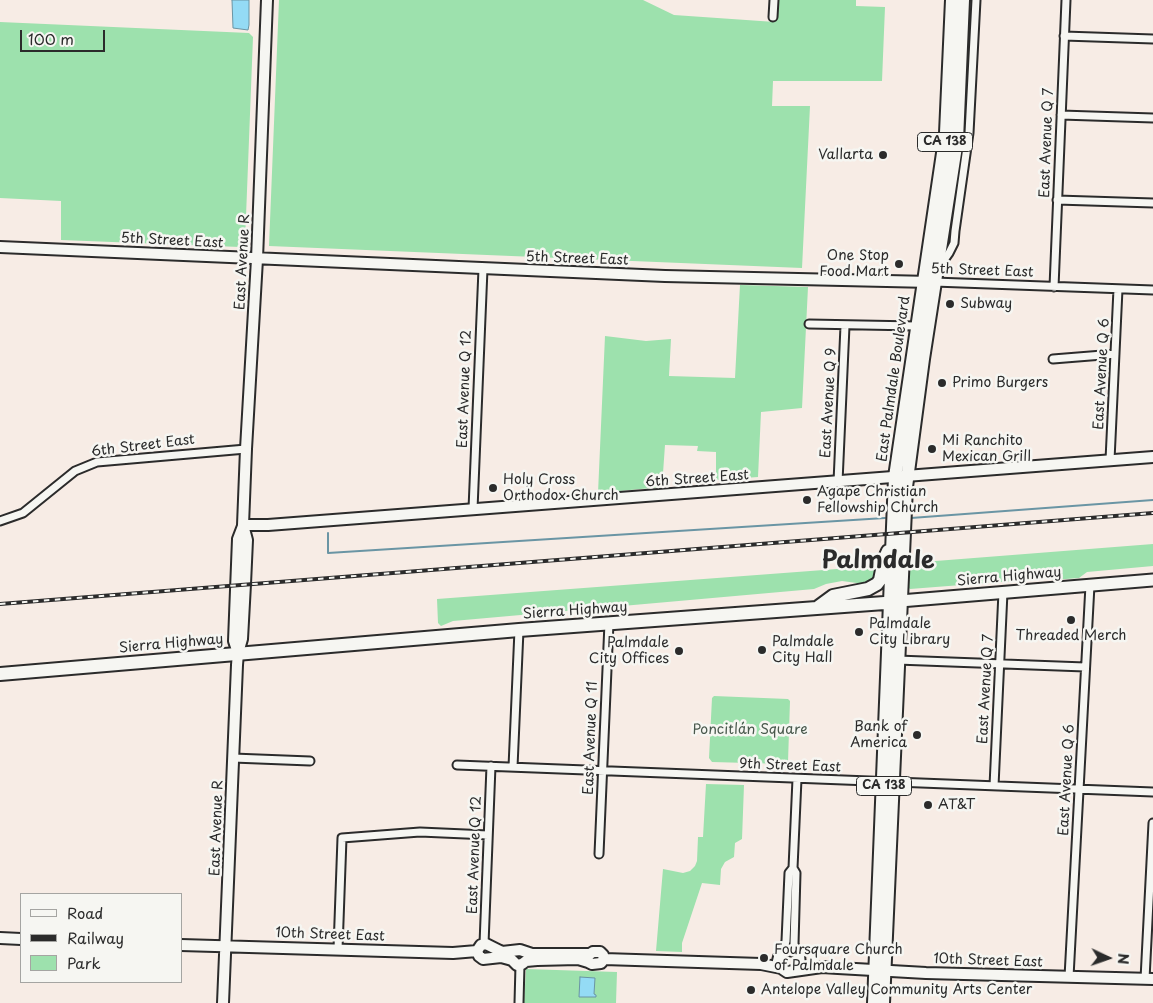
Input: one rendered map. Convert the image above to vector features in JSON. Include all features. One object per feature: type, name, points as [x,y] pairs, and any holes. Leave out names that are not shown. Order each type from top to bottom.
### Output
[{"type":"highway","name":"East Palmdale Boulevard","points":[[888,782],[897,660],[892,545],[929,282],[946,133],[952,0]]},
{"type":"highway","name":"East Palmdale Boulevard","points":[[874,1003],[880,970],[901,477],[916,326],[937,262],[957,140],[963,0]]},
{"type":"highway","points":[[818,607],[833,596],[868,589],[877,584],[880,580],[885,556],[892,545]]},
{"type":"highway","name":"Sierra Highway","points":[[0,674],[519,630],[895,602]]},
{"type":"highway","name":"East Palmdale Boulevard","points":[[880,970],[884,1003]]},
{"type":"main road","name":"Sierra Highway","points":[[895,602],[1153,580]]},
{"type":"street","name":"East Avenue R","points":[[223,1003],[238,653],[234,641],[238,539],[243,525],[257,259],[267,0]]},
{"type":"street","points":[[773,17],[774,0]]},
{"type":"street","points":[[937,262],[944,260],[949,253],[954,242],[957,222],[969,134],[976,0]]},
{"type":"street","name":"East Avenue Q 7","points":[[1054,286],[1066,0]]},
{"type":"street","points":[[1064,36],[1153,39]]},
{"type":"street","points":[[1061,115],[1153,118]]},
{"type":"street","points":[[1057,200],[1153,204]]},
{"type":"street","name":"5th Street East","points":[[0,247],[723,278],[929,282],[1153,290]]},
{"type":"street","name":"East Avenue Q 12","points":[[473,509],[483,269]]},
{"type":"street","name":"East Avenue Q 6","points":[[1110,460],[1118,289]]},
{"type":"street","points":[[809,324],[916,326]]},
{"type":"street","name":"East Avenue Q 9","points":[[838,482],[845,326]]},
{"type":"street","points":[[1053,359],[1115,354]]},
{"type":"street","name":"6th Street East","points":[[0,521],[23,513],[75,471],[97,462],[246,449]]},
{"type":"street","name":"6th Street East","points":[[243,525],[1153,457]]},
{"type":"street","name":"East Avenue Q 6","points":[[1069,977],[1090,585]]},
{"type":"street","name":"East Avenue Q 7","points":[[994,786],[1003,592]]},
{"type":"street","name":"East Avenue Q 11","points":[[599,854],[609,623]]},
{"type":"street","points":[[513,767],[519,630]]},
{"type":"street","points":[[897,660],[1085,667]]},
{"type":"street","points":[[232,758],[310,761]]},
{"type":"street","name":"9th Street East","points":[[457,765],[1153,792]]},
{"type":"street","name":"East Avenue Q 12","points":[[486,950],[491,766]]},
{"type":"street","points":[[761,964],[780,968],[787,972],[795,970],[800,965],[799,955],[794,944],[796,873],[793,868],[797,779]]},
{"type":"street","points":[[1149,979],[1153,823]]},
{"type":"street","points":[[338,949],[342,838],[420,832],[488,835]]},
{"type":"street","points":[[780,968],[781,954],[786,941],[789,873],[793,868]]},
{"type":"street","points":[[0,938],[20,938]]},
{"type":"street","name":"10th Street East","points":[[182,945],[453,953],[486,950],[502,952],[520,958],[588,958],[599,964],[604,958],[761,964]]},
{"type":"street","points":[[761,964],[790,950],[799,955]]},
{"type":"street","name":"10th Street East","points":[[799,955],[822,967]]},
{"type":"street","points":[[519,1003],[520,958]]},
{"type":"street","name":"10th Street East","points":[[795,970],[822,967],[926,973],[1149,979]]},
{"type":"green space","points":[[279,0],[643,0],[674,15],[775,22],[777,0],[856,0],[856,6],[885,7],[882,81],[773,81],[772,106],[810,106],[802,268],[269,246]]},
{"type":"green space","points":[[0,22],[249,33],[253,37],[245,242],[240,247],[61,240],[61,201],[0,198]]},
{"type":"green space","points":[[740,285],[808,287],[802,408],[761,412],[758,477],[716,480],[716,452],[697,451],[698,446],[665,445],[662,487],[598,493],[605,336],[646,341],[671,339],[669,376],[735,378]]},
{"type":"green space","points":[[1153,544],[1153,566],[1087,572],[1079,578],[1052,580],[1051,578],[909,588],[910,563]]},
{"type":"green space","points":[[877,566],[876,575],[867,583],[842,581],[826,584],[814,589],[453,621],[441,626],[438,623],[437,599]]},
{"type":"green space","name":"Poncitlán Square","points":[[714,696],[788,699],[790,701],[788,762],[785,764],[712,762],[709,758],[712,698]]},
{"type":"green space","points":[[706,784],[744,785],[742,839],[735,843],[734,857],[725,862],[721,869],[720,885],[702,883],[682,943],[682,952],[656,951],[663,869],[683,873],[690,871],[695,866],[698,837],[703,837]]},
{"type":"green space","points":[[526,969],[617,972],[616,1003],[524,1003]]},
{"type":"water","points":[[232,0],[249,0],[248,30],[233,28]]},
{"type":"water","points":[[580,977],[595,978],[594,994],[596,997],[579,997]]},
{"type":"waterway","points":[[911,518],[1153,500]]},
{"type":"waterway","points":[[328,533],[328,553],[885,518]]},
{"type":"railway","points":[[0,604],[1153,513]]},
{"type":"place","name":"Vallarta","points":[[883,155]]},
{"type":"place","name":"One Stop Food Mart","points":[[899,264]]},
{"type":"place","name":"Subway","points":[[950,304]]},
{"type":"place","name":"Primo Burgers","points":[[942,383]]},
{"type":"place","name":"Mi Ranchito Mexican Grill","points":[[932,449]]},
{"type":"place","name":"Holy Cross Orthodox Church","points":[[493,488]]},
{"type":"place","name":"Agape Christian Fellowship Church","points":[[807,500]]},
{"type":"place","name":"Threaded Merch","points":[[1071,620]]},
{"type":"place","name":"Palmdale City Library","points":[[859,632]]},
{"type":"place","name":"Palmdale City Hall","points":[[762,650]]},
{"type":"place","name":"Palmdale City Offices","points":[[679,651]]},
{"type":"place","name":"Bank of America","points":[[917,735]]},
{"type":"place","name":"AT&T","points":[[928,805]]},
{"type":"place","name":"Foursquare Church of Palmdale","points":[[764,958]]},
{"type":"place","name":"Antelope Valley Community Arts Center","points":[[751,990]]},
{"type":"district","name":"Palmdale","points":[[878,561]]}]
